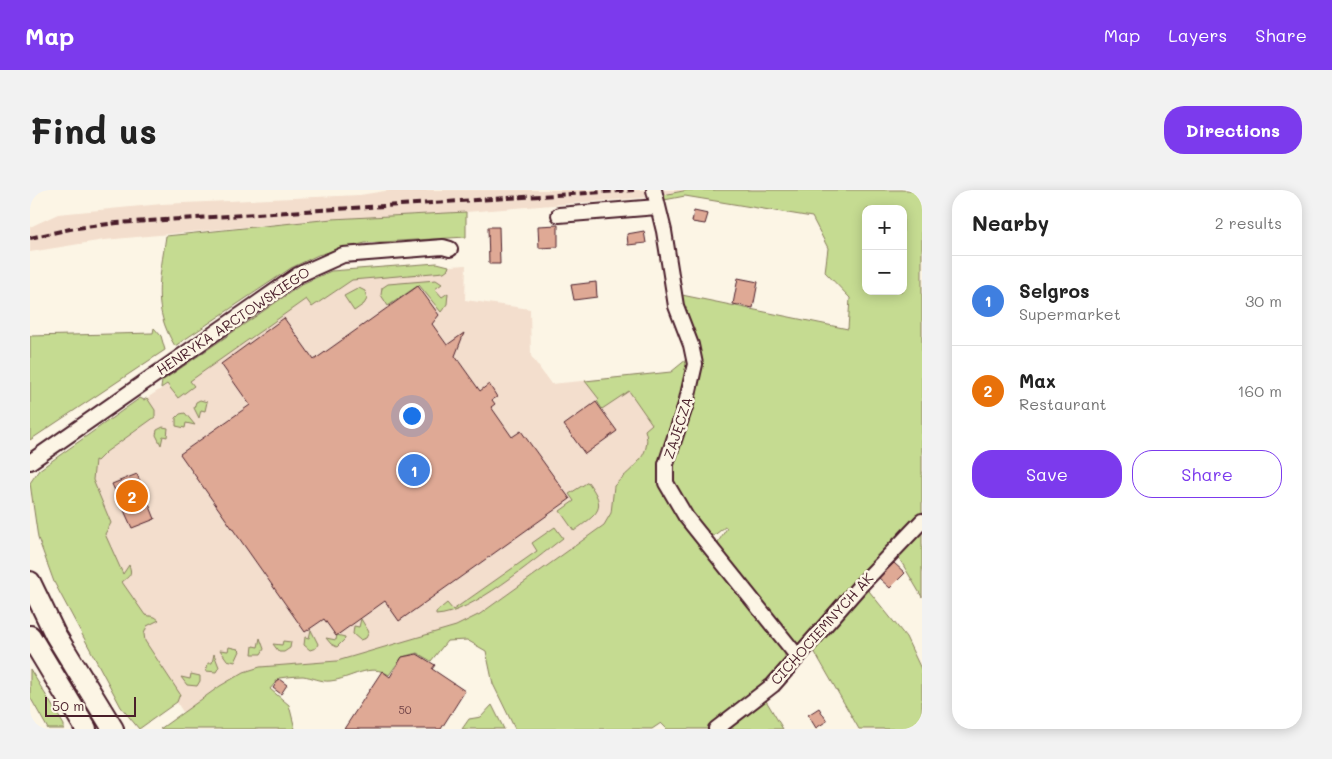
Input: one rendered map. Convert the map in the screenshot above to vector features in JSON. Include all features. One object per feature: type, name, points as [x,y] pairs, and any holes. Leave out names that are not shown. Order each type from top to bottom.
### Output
[{"type":"main road","points":[[30,582],[59,641],[113,729]]},
{"type":"main road","points":[[30,636],[60,689],[86,729]]},
{"type":"street","name":"ZAJĘCZA","points":[[654,190],[664,231],[676,306],[691,345],[695,364],[686,404],[666,464],[666,483],[686,517],[798,657]]},
{"type":"street","points":[[560,216],[657,207]]},
{"type":"street","name":"HENRYKA ARCTOWSKIEGO","points":[[30,462],[298,275],[325,261],[343,255],[366,252],[443,247],[450,249]]},
{"type":"street","name":"HENRYKA ARCTOWSKIEGO","points":[[30,450],[63,439]]},
{"type":"street","name":"CICHOCIEMNYCH AK","points":[[716,729],[773,685],[859,587],[922,521]]},
{"type":"shaded area","points":[[391,190],[688,190],[653,197],[466,212],[332,219],[104,240],[30,252],[30,227],[58,214],[162,204],[360,195]]},
{"type":"shaded area","points":[[466,265],[465,300],[530,309],[531,356],[551,384],[672,372],[645,459],[619,516],[484,628],[335,666],[258,673],[188,720],[137,639],[60,471],[147,398],[337,274]]},
{"type":"green space","points":[[688,190],[922,190],[922,514],[800,645],[795,645],[721,554],[718,542],[727,528],[725,527],[712,537],[704,533],[672,489],[668,470],[697,373],[677,294],[848,329],[850,298],[825,272],[828,248],[812,217],[685,196],[654,202],[653,197]]},
{"type":"green space","points":[[466,212],[466,237],[365,243],[318,255],[291,268],[175,346],[167,332],[160,305],[159,292],[166,236],[332,219]]},
{"type":"green space","points":[[437,263],[449,266],[448,269],[444,272],[352,280],[312,307],[306,299],[190,381],[194,386],[178,398],[167,384],[161,388],[162,381],[304,283],[331,271]]},
{"type":"green space","points":[[436,280],[442,284],[435,289],[442,297],[448,293],[447,304],[441,312],[419,285],[388,306],[381,295],[382,288],[388,284]]},
{"type":"green space","points":[[359,288],[365,291],[367,299],[364,304],[354,311],[344,296]]},
{"type":"green space","points":[[154,328],[161,336],[165,350],[30,440],[30,336],[153,333]]},
{"type":"green space","points":[[692,355],[665,484],[785,651],[785,663],[769,682],[707,729],[667,729],[661,723],[652,729],[515,729],[493,684],[486,651],[467,640],[447,641],[431,661],[417,653],[402,657],[389,675],[375,670],[360,672],[330,681],[303,676],[279,678],[270,689],[289,705],[295,729],[160,729],[220,686],[244,672],[260,667],[337,661],[456,626],[480,614],[604,525],[611,513],[614,486],[643,456],[647,440],[645,430],[652,424],[629,391],[602,409],[597,401],[599,399],[585,381],[671,372]]},
{"type":"green space","points":[[140,398],[144,400],[147,398],[155,410],[155,417],[106,452],[97,461],[95,460],[93,480],[111,523],[105,534],[123,574],[129,565],[131,571],[130,575],[122,582],[145,615],[159,620],[147,626],[144,634],[145,641],[180,694],[177,702],[139,729],[121,707],[54,582],[38,538],[30,483],[39,470]]},
{"type":"green space","points":[[200,400],[207,402],[205,411],[201,410],[199,418],[194,408],[196,402]]},
{"type":"green space","points":[[185,413],[195,425],[186,423],[185,428],[176,426],[176,418],[180,414]]},
{"type":"green space","points":[[163,427],[168,428],[167,437],[163,436],[161,445],[156,435],[157,430]]},
{"type":"green space","points":[[588,482],[598,499],[599,505],[594,515],[574,531],[560,511],[574,501],[569,494]]},
{"type":"green space","points":[[555,527],[563,538],[519,572],[467,606],[436,615],[436,612],[447,603],[453,610],[537,551],[532,543]]},
{"type":"green space","points":[[922,527],[922,597],[896,553]]},
{"type":"green space","points":[[865,586],[906,637],[922,671],[922,729],[859,729],[813,649]]},
{"type":"green space","points":[[361,619],[369,632],[366,638],[360,640],[353,634],[354,626],[359,627]]},
{"type":"green space","points":[[311,630],[318,644],[316,648],[310,650],[304,645],[305,637],[309,638]]},
{"type":"green space","points":[[337,635],[345,637],[345,639],[337,647],[326,638],[336,640]]},
{"type":"green space","points":[[260,638],[264,649],[261,654],[252,654],[253,646],[258,647]]},
{"type":"green space","points":[[283,641],[291,642],[290,648],[284,652],[279,652],[273,644],[282,645]]},
{"type":"green space","points":[[229,647],[240,651],[235,662],[227,660],[220,650],[228,651]]},
{"type":"green space","points":[[214,654],[219,667],[216,672],[206,671],[208,663],[212,663]]},
{"type":"green space","points":[[30,669],[64,725],[64,729],[48,729],[30,697]]},
{"type":"green space","points":[[191,674],[200,676],[197,686],[187,685],[181,677],[190,679]]},
{"type":"green space","points":[[765,699],[783,729],[726,729]]},
{"type":"green space","points":[[492,705],[504,729],[462,729],[469,719],[481,717]]},
{"type":"building","points":[[694,211],[708,214],[705,224],[692,222]]},
{"type":"building","points":[[558,225],[558,247],[539,248],[538,226]]},
{"type":"building","points":[[488,227],[499,227],[500,264],[489,264]]},
{"type":"building","points":[[644,231],[646,243],[628,245],[627,234]]},
{"type":"building","points":[[738,278],[758,282],[753,308],[733,304]]},
{"type":"building","points":[[596,282],[597,297],[574,300],[571,285]]},
{"type":"building","points":[[418,286],[439,315],[432,324],[447,345],[464,333],[455,356],[480,391],[489,384],[497,397],[492,400],[495,404],[491,407],[512,437],[521,431],[570,499],[399,621],[385,601],[336,636],[324,619],[305,632],[180,454],[250,405],[221,364],[284,318],[314,360]]},
{"type":"building","points":[[596,402],[617,431],[585,454],[564,425]]},
{"type":"building","points":[[137,474],[155,519],[132,528],[112,484]]},
{"type":"building","points":[[894,563],[905,573],[890,588],[879,578]]},
{"type":"building","points":[[417,654],[435,665],[432,669],[465,691],[441,729],[344,729],[382,671],[390,677],[402,657]]},
{"type":"building","points":[[279,679],[287,685],[281,694],[273,688]]},
{"type":"building","points":[[819,708],[827,721],[816,728],[808,715]]},
{"type":"railway","points":[[30,238],[70,229],[117,223],[634,190]]},
{"type":"place","name":"Selgros","points":[[414,470]]},
{"type":"place","name":"Max","points":[[132,496]]}]
